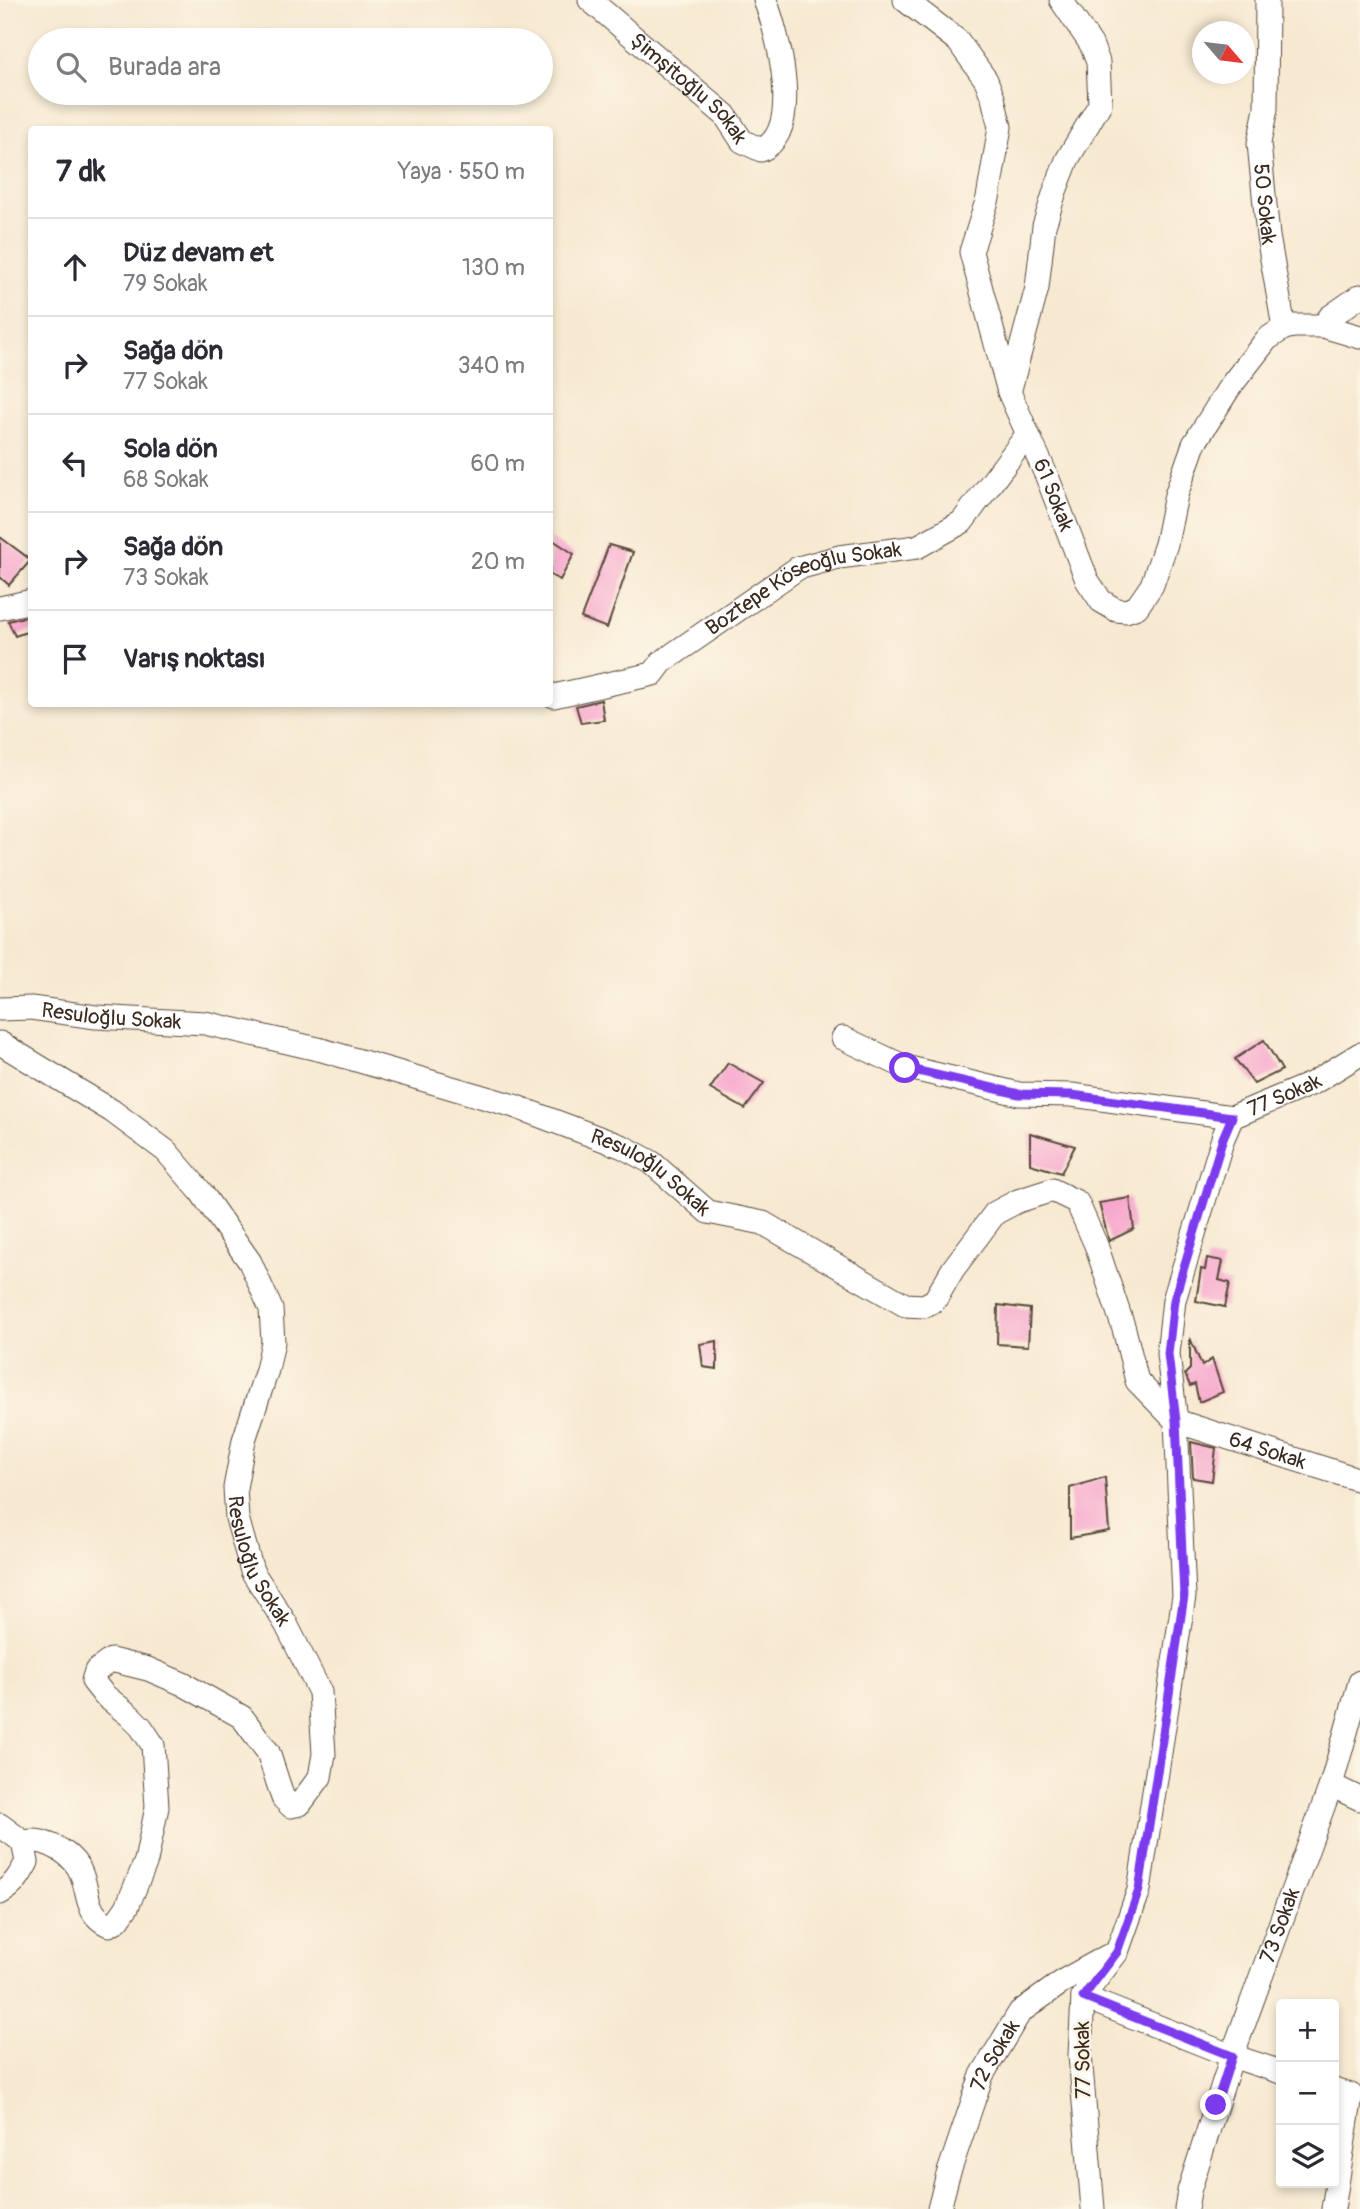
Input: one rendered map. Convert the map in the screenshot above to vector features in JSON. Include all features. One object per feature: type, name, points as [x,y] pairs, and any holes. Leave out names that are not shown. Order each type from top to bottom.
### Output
[{"type":"street","name":"Şimşitoğlu Sokak","points":[[590,0],[725,115],[742,141],[761,150],[768,148],[778,137],[783,127],[785,112],[782,72],[772,18],[765,0]]},
{"type":"street","points":[[905,0],[958,41],[986,80],[993,98],[1000,127],[988,198],[971,252],[1009,393]]},
{"type":"street","points":[[1009,393],[1037,288],[1044,226],[1055,191],[1067,160],[1100,104],[1098,62],[1091,44],[1061,0]]},
{"type":"street","name":"50 Sokak","points":[[1267,0],[1266,109],[1259,143],[1268,236],[1284,328]]},
{"type":"street","points":[[1323,326],[1330,317],[1360,296]]},
{"type":"street","points":[[1284,328],[1323,326],[1360,337]]},
{"type":"street","name":"61 Sokak","points":[[1009,393],[1048,479],[1087,580],[1101,601],[1116,610],[1126,611],[1137,607],[1152,585],[1166,544],[1176,495],[1194,444],[1253,355],[1267,339],[1284,328]]},
{"type":"street","name":"Boztepe Köseoğlu Sokak","points":[[553,696],[653,674],[662,662],[798,568],[839,557],[917,547],[962,522],[1027,435]]},
{"type":"street","points":[[0,608],[28,602]]},
{"type":"street","name":"Resuloğlu Sokak","points":[[0,1009],[31,1008],[96,1017],[205,1023],[322,1050],[514,1106],[623,1147],[651,1162],[708,1212],[763,1223],[905,1305],[924,1306],[935,1300],[953,1269],[995,1213],[1018,1201],[1052,1190],[1077,1202],[1096,1245],[1124,1329],[1137,1381],[1176,1421]]},
{"type":"street","points":[[844,1038],[905,1068],[1019,1094],[1072,1095],[1232,1117]]},
{"type":"street","name":"Resuloğlu Sokak","points":[[0,1043],[112,1111],[166,1151],[201,1192],[250,1262],[271,1309],[273,1342],[267,1370],[244,1440],[234,1488],[237,1518],[252,1571],[286,1624],[320,1692],[324,1754],[320,1777],[300,1804],[291,1805],[283,1798],[268,1752],[242,1717],[183,1684],[148,1669],[111,1660],[96,1671],[93,1681],[104,1695],[129,1714],[153,1745],[157,1807],[146,1861],[127,1907],[118,1920],[109,1926],[92,1913],[82,1872],[66,1853],[40,1840],[23,1842]]},
{"type":"street","name":"77 Sokak","points":[[1093,2209],[1080,2055],[1083,1997],[1117,1952],[1139,1890],[1184,1596],[1176,1421],[1168,1354],[1174,1300],[1223,1138],[1232,1117],[1313,1083],[1360,1054]]},
{"type":"street","name":"64 Sokak","points":[[1176,1421],[1360,1480]]},
{"type":"street","name":"73 Sokak","points":[[1186,2209],[1189,2191],[1232,2056],[1331,1785],[1360,1682]]},
{"type":"street","points":[[1331,1785],[1360,1799]]},
{"type":"street","points":[[0,1825],[23,1842],[27,1862],[19,1878],[9,1889],[0,1893]]},
{"type":"street","name":"72 Sokak","points":[[939,2209],[982,2076],[1020,2012],[1065,1980],[1117,1952]]},
{"type":"street","points":[[1083,1997],[1232,2056],[1276,2070]]},
{"type":"street","points":[[1333,2209],[1342,2092]]},
{"type":"building","points":[[0,537],[28,558],[28,563],[9,585],[0,577]]},
{"type":"building","points":[[553,540],[574,554],[560,580],[553,576]]},
{"type":"building","points":[[609,545],[633,552],[607,628],[581,618]]},
{"type":"building","points":[[28,616],[28,631],[15,636],[8,621]]},
{"type":"building","points":[[601,700],[604,720],[581,723],[576,706]]},
{"type":"building","points":[[1264,1040],[1282,1070],[1254,1084],[1235,1059]]},
{"type":"building","points":[[728,1063],[764,1083],[745,1109],[710,1089]]},
{"type":"building","points":[[1030,1133],[1075,1146],[1061,1173],[1030,1164]]},
{"type":"building","points":[[1130,1198],[1134,1229],[1109,1241],[1099,1203]]},
{"type":"building","points":[[1207,1258],[1223,1261],[1219,1280],[1230,1283],[1225,1307],[1196,1301],[1201,1269],[1205,1270]]},
{"type":"building","points":[[998,1305],[1030,1309],[1028,1346],[997,1344]]},
{"type":"building","points":[[1190,1338],[1202,1366],[1212,1359],[1223,1392],[1199,1402],[1195,1384],[1190,1386],[1185,1374],[1190,1369]]},
{"type":"building","points":[[717,1341],[717,1369],[703,1367],[700,1344]]},
{"type":"building","points":[[1191,1442],[1216,1448],[1212,1481],[1193,1478]]},
{"type":"building","points":[[1105,1477],[1109,1531],[1070,1538],[1070,1488]]},
{"type":"route","points":[[905,1068],[1019,1094],[1072,1095],[1232,1117],[1223,1138],[1174,1300],[1168,1354],[1176,1421],[1184,1596],[1139,1890],[1117,1952],[1083,1997],[1232,2056],[1216,2105]]}]
